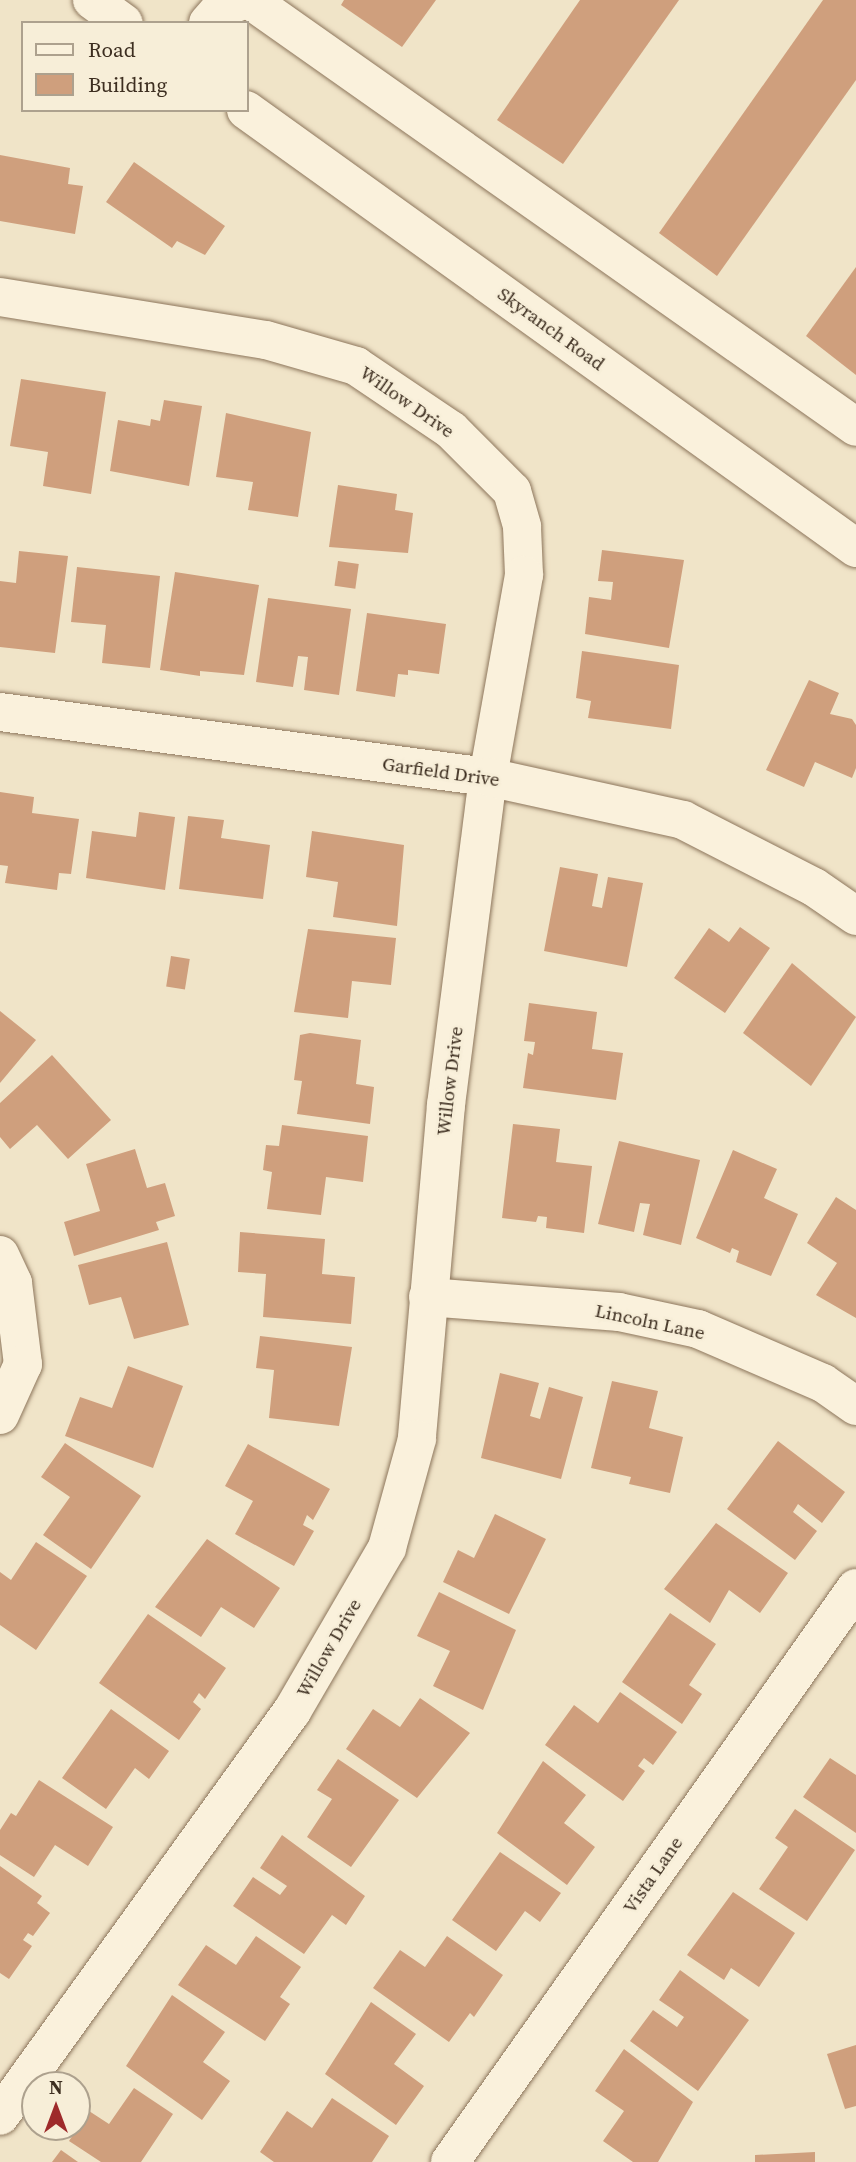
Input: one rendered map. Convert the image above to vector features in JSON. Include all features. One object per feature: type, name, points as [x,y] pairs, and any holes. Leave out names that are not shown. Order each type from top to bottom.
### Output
[{"type":"street","points":[[92,0],[121,21]]},
{"type":"street","points":[[210,21],[220,9],[244,0]]},
{"type":"street","points":[[250,0],[856,427]]},
{"type":"street","name":"Skyranch Road","points":[[248,111],[856,548]]},
{"type":"street","name":"Willow Drive","points":[[0,296],[265,340],[355,366],[452,430],[512,491],[522,527],[524,575],[488,777],[446,1105],[417,1439],[387,1548],[292,1712],[0,2116]]},
{"type":"street","name":"Garfield Drive","points":[[0,712],[488,777],[684,820],[814,887],[856,916]]},
{"type":"street","points":[[0,1255],[13,1283],[23,1364],[0,1416]]},
{"type":"street","name":"Lincoln Lane","points":[[428,1297],[619,1312],[698,1329],[823,1383],[856,1406]]},
{"type":"street","name":"Vista Lane","points":[[450,2162],[856,1588]]},
{"type":"building","points":[[344,0],[436,0],[402,47],[341,5]]},
{"type":"building","points":[[580,0],[679,0],[563,164],[497,120]]},
{"type":"building","points":[[823,0],[856,0],[856,80],[717,276],[659,233]]},
{"type":"building","points":[[0,155],[70,168],[68,184],[83,186],[75,234],[0,221]]},
{"type":"building","points":[[134,162],[225,226],[205,255],[177,241],[172,248],[106,202]]},
{"type":"building","points":[[856,267],[856,375],[806,336]]},
{"type":"building","points":[[21,379],[106,392],[91,494],[43,486],[48,452],[10,446]]},
{"type":"building","points":[[164,400],[202,406],[189,486],[110,471],[118,420],[150,426],[151,419],[160,421]]},
{"type":"building","points":[[226,413],[311,432],[298,517],[248,510],[253,482],[216,477]]},
{"type":"building","points":[[338,485],[397,494],[395,510],[413,513],[408,553],[329,547]]},
{"type":"building","points":[[602,550],[684,560],[669,648],[585,634],[589,597],[611,600],[613,582],[598,581]]},
{"type":"building","points":[[19,551],[68,556],[55,653],[0,647],[0,581],[16,583]]},
{"type":"building","points":[[338,561],[359,564],[355,589],[335,586]]},
{"type":"building","points":[[77,567],[160,576],[150,668],[102,663],[106,625],[71,622]]},
{"type":"building","points":[[175,572],[259,585],[244,675],[200,671],[200,676],[160,670]]},
{"type":"building","points":[[268,598],[351,609],[339,695],[304,690],[308,657],[298,656],[293,687],[256,682]]},
{"type":"building","points":[[367,613],[446,624],[439,674],[408,670],[408,675],[398,674],[395,697],[356,691]]},
{"type":"building","points":[[582,651],[679,665],[671,729],[588,718],[591,701],[576,698]]},
{"type":"building","points":[[809,680],[839,693],[830,714],[852,719],[856,725],[856,768],[852,778],[815,762],[804,787],[766,770]]},
{"type":"building","points":[[0,792],[34,797],[32,813],[79,819],[71,874],[59,873],[57,890],[5,883],[8,866],[0,865]]},
{"type":"building","points":[[139,812],[175,817],[165,890],[86,878],[92,831],[136,837]]},
{"type":"building","points":[[188,816],[224,820],[221,838],[270,845],[263,899],[179,889]]},
{"type":"building","points":[[312,831],[404,845],[397,926],[333,917],[338,882],[306,877]]},
{"type":"building","points":[[560,867],[598,874],[592,906],[602,908],[608,877],[643,883],[627,967],[544,951]]},
{"type":"building","points":[[740,927],[770,948],[725,1013],[674,978],[709,928],[729,942]]},
{"type":"building","points":[[308,929],[396,938],[391,985],[352,981],[348,1018],[294,1012]]},
{"type":"building","points":[[171,956],[190,959],[185,990],[166,987]]},
{"type":"building","points":[[792,963],[856,1017],[811,1086],[743,1033]]},
{"type":"building","points":[[529,1003],[597,1012],[592,1049],[623,1053],[616,1100],[523,1088],[528,1053],[533,1055],[535,1042],[524,1041]]},
{"type":"building","points":[[0,1011],[36,1040],[0,1083]]},
{"type":"building","points":[[310,1033],[361,1040],[356,1084],[374,1087],[370,1124],[297,1114],[302,1081],[294,1080],[300,1035]]},
{"type":"building","points":[[52,1055],[111,1120],[68,1159],[37,1125],[10,1149],[0,1137],[0,1103]]},
{"type":"building","points":[[513,1124],[560,1129],[556,1162],[592,1166],[584,1233],[546,1228],[547,1217],[538,1216],[536,1222],[502,1218]]},
{"type":"building","points":[[282,1125],[368,1136],[363,1182],[326,1177],[321,1215],[267,1209],[272,1172],[263,1170],[266,1145],[279,1146]]},
{"type":"building","points":[[619,1141],[700,1160],[681,1245],[643,1235],[650,1204],[640,1203],[634,1232],[598,1224]]},
{"type":"building","points":[[135,1149],[147,1188],[165,1183],[175,1216],[156,1222],[159,1230],[74,1256],[64,1222],[100,1211],[86,1164]]},
{"type":"building","points":[[733,1150],[777,1169],[764,1198],[798,1214],[771,1276],[736,1262],[739,1251],[732,1248],[730,1253],[696,1238]]},
{"type":"building","points":[[836,1197],[856,1210],[856,1318],[816,1295],[837,1263],[807,1243]]},
{"type":"building","points":[[240,1232],[325,1239],[322,1274],[355,1277],[351,1324],[263,1317],[266,1274],[238,1272]]},
{"type":"building","points":[[167,1242],[189,1325],[134,1339],[121,1297],[89,1305],[78,1265]]},
{"type":"building","points":[[260,1336],[352,1347],[339,1426],[269,1418],[274,1370],[256,1368]]},
{"type":"building","points":[[128,1366],[183,1386],[153,1468],[65,1436],[80,1397],[112,1408]]},
{"type":"building","points":[[500,1373],[539,1383],[530,1416],[540,1419],[549,1387],[583,1397],[561,1479],[481,1458]]},
{"type":"building","points":[[612,1381],[658,1391],[649,1428],[683,1437],[670,1493],[629,1484],[631,1477],[591,1468]]},
{"type":"building","points":[[778,1441],[845,1492],[822,1523],[798,1504],[793,1512],[817,1531],[795,1560],[727,1509]]},
{"type":"building","points":[[65,1443],[141,1496],[91,1569],[43,1535],[70,1497],[41,1477]]},
{"type":"building","points":[[248,1444],[330,1489],[313,1520],[307,1515],[303,1525],[314,1531],[294,1566],[235,1534],[253,1501],[225,1486]]},
{"type":"building","points":[[495,1514],[546,1539],[509,1614],[443,1582],[458,1550],[474,1558]]},
{"type":"building","points":[[716,1523],[788,1573],[760,1613],[729,1590],[710,1623],[664,1589]]},
{"type":"building","points":[[207,1539],[280,1588],[254,1628],[221,1607],[201,1637],[155,1607]]},
{"type":"building","points":[[36,1542],[87,1576],[36,1650],[0,1625],[0,1572],[11,1580]]},
{"type":"building","points":[[439,1592],[516,1630],[483,1710],[433,1686],[450,1651],[417,1636]]},
{"type":"building","points":[[670,1613],[716,1644],[689,1685],[702,1694],[682,1724],[622,1682]]},
{"type":"building","points":[[148,1614],[226,1668],[205,1699],[199,1693],[193,1702],[201,1709],[179,1740],[99,1683]]},
{"type":"building","points":[[620,1692],[677,1732],[653,1765],[644,1758],[638,1766],[645,1771],[623,1801],[545,1745],[574,1705],[598,1723]]},
{"type":"building","points":[[420,1698],[470,1733],[417,1798],[346,1749],[373,1709],[400,1727]]},
{"type":"building","points":[[111,1709],[169,1751],[149,1779],[135,1768],[106,1809],[62,1778]]},
{"type":"building","points":[[830,1758],[856,1775],[856,1833],[803,1797]]},
{"type":"building","points":[[338,1759],[399,1800],[351,1867],[307,1837],[332,1799],[317,1790]]},
{"type":"building","points":[[543,1761],[586,1795],[564,1823],[595,1847],[567,1885],[497,1833]]},
{"type":"building","points":[[39,1780],[113,1827],[88,1866],[55,1845],[34,1877],[0,1855],[0,1830],[11,1813],[16,1816]]},
{"type":"building","points":[[795,1809],[855,1850],[807,1921],[759,1889],[788,1847],[775,1838]]},
{"type":"building","points":[[282,1835],[365,1896],[346,1925],[332,1915],[304,1954],[233,1906],[253,1877],[280,1895],[287,1886],[260,1868]]},
{"type":"building","points":[[500,1852],[561,1893],[540,1922],[525,1911],[496,1951],[452,1920]]},
{"type":"building","points":[[0,1866],[42,1896],[37,1903],[50,1913],[33,1936],[28,1933],[23,1940],[32,1946],[9,1979],[0,1973]]},
{"type":"building","points":[[733,1892],[795,1933],[759,1987],[731,1968],[724,1980],[687,1955]]},
{"type":"building","points":[[256,1936],[301,1967],[280,1997],[290,2004],[265,2041],[178,1985],[206,1945],[236,1965]]},
{"type":"building","points":[[447,1936],[503,1975],[474,2017],[470,2013],[449,2042],[373,1988],[400,1950],[425,1967]]},
{"type":"building","points":[[680,1970],[749,2020],[698,2091],[630,2041],[653,2010],[677,2027],[684,2017],[659,2000]]},
{"type":"building","points":[[172,1995],[225,2032],[203,2062],[230,2081],[202,2120],[126,2066]]},
{"type":"building","points":[[371,2002],[416,2034],[394,2064],[424,2086],[396,2125],[325,2074]]},
{"type":"building","points":[[856,2045],[856,2106],[845,2109],[827,2054]]},
{"type":"building","points":[[624,2049],[693,2102],[658,2162],[633,2162],[603,2141],[624,2111],[595,2091]]},
{"type":"building","points":[[134,2088],[173,2114],[141,2162],[101,2162],[69,2141],[91,2141],[91,2112],[109,2124]]},
{"type":"building","points":[[332,2098],[389,2136],[372,2162],[274,2162],[260,2152],[287,2111],[312,2128]]},
{"type":"building","points":[[61,2150],[78,2162],[52,2162]]},
{"type":"building","points":[[815,2152],[815,2162],[755,2162],[755,2155]]}]
